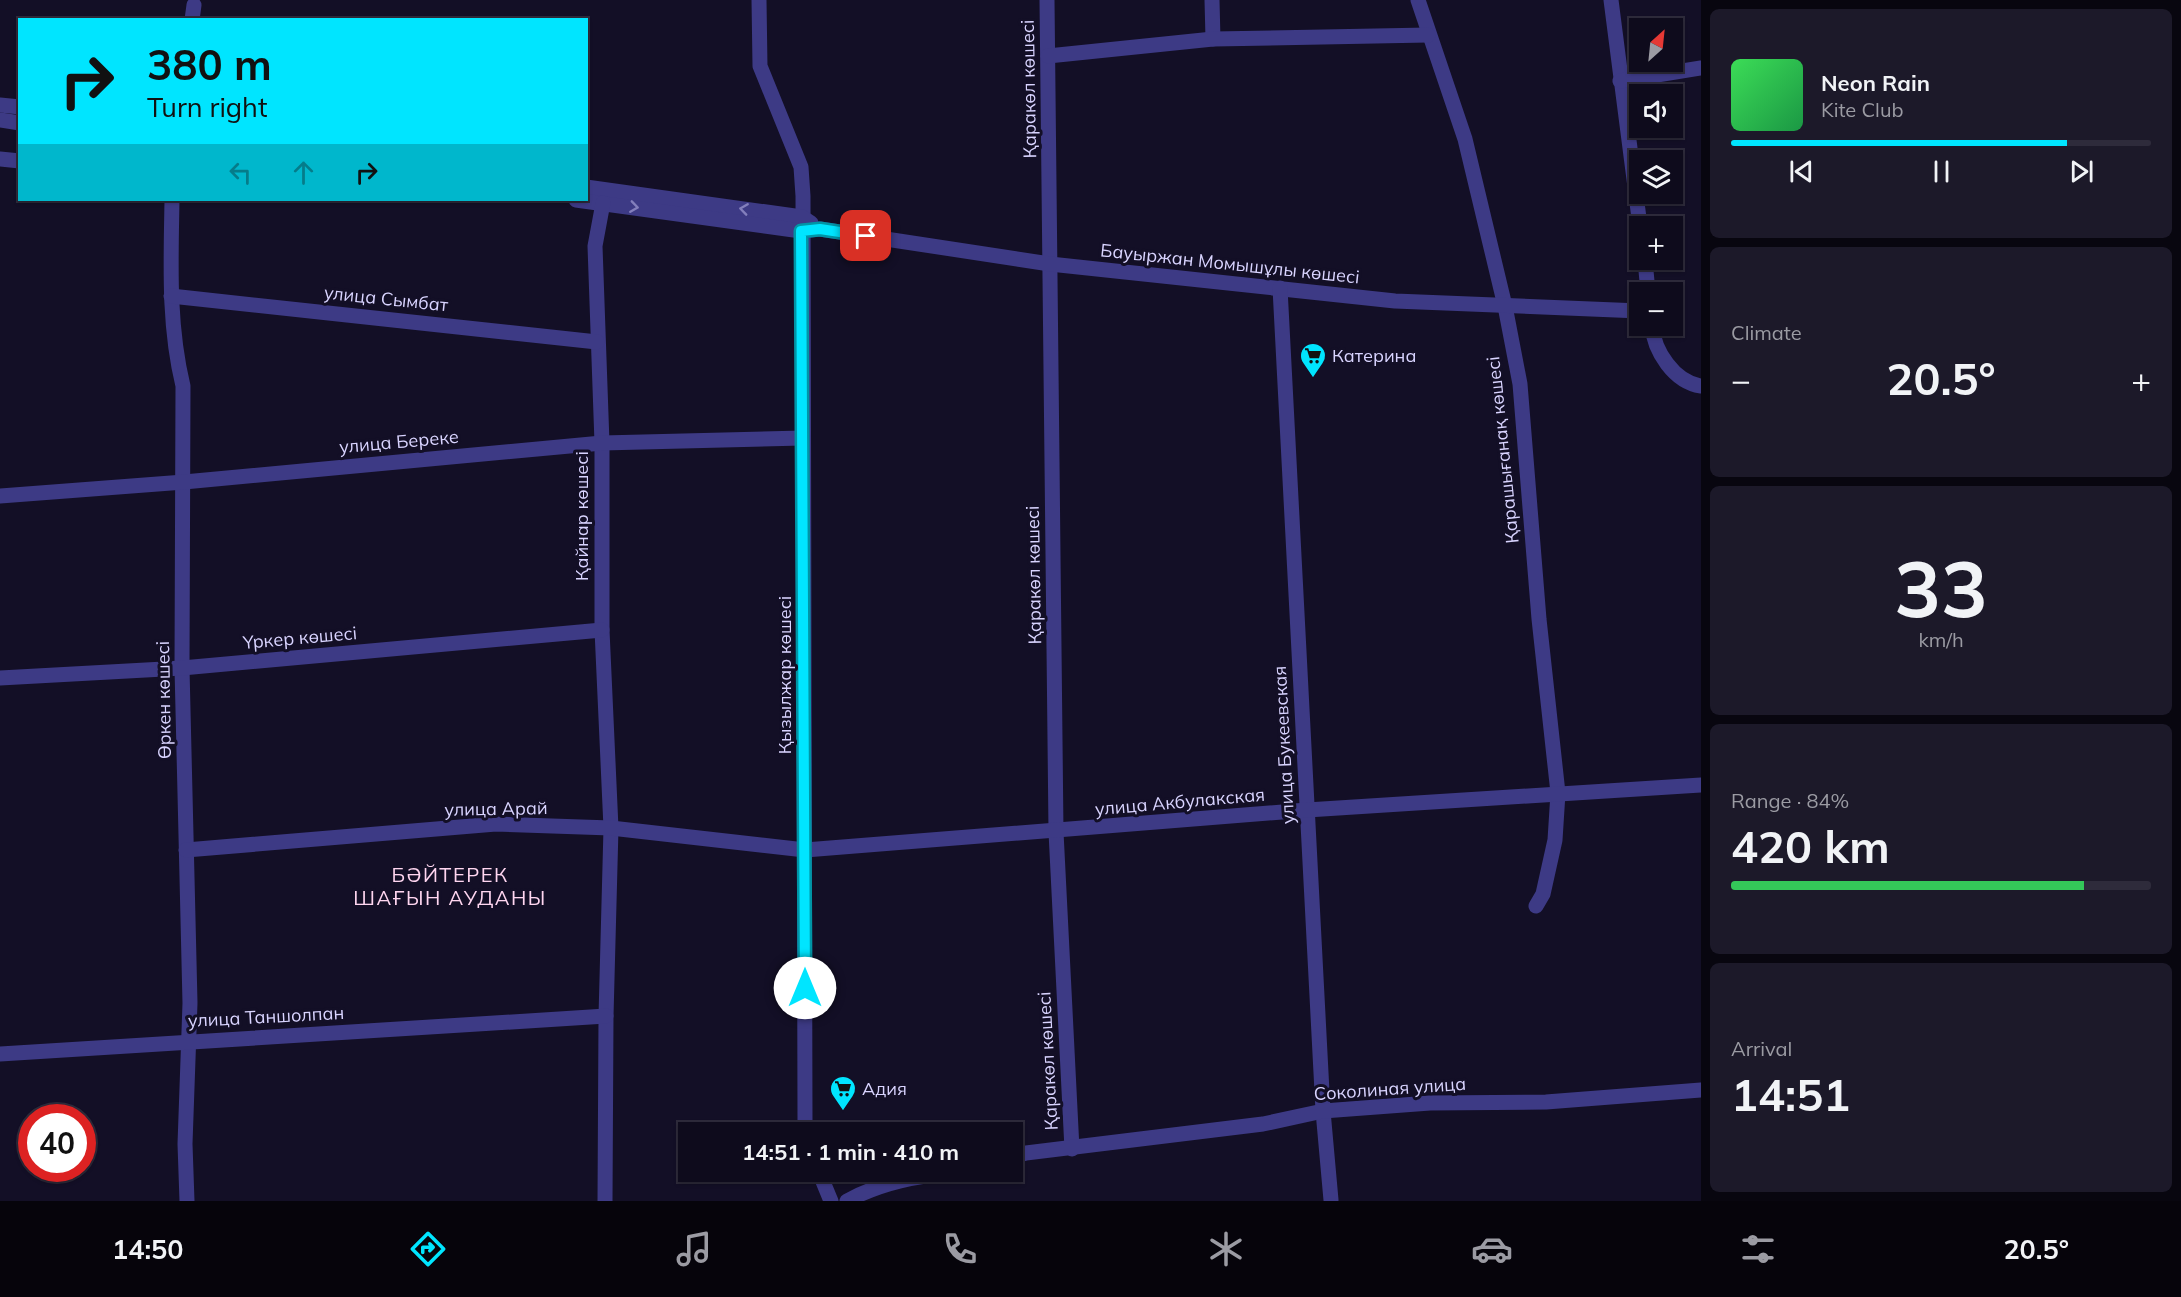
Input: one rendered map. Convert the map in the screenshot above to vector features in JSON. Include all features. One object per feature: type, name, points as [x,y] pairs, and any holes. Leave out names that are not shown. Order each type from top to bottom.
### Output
[{"type":"street","name":"Қызылжар көшесі","points":[[759,0],[760,66],[801,167],[807,1122]]},
{"type":"street","name":"Қаракөл көшесі","points":[[1047,0],[1056,832],[1072,1149]]},
{"type":"street","points":[[1212,0],[1213,39]]},
{"type":"street","name":"Қарашығанақ көшесі","points":[[1418,0],[1465,139],[1505,306],[1520,384],[1539,619],[1558,793],[1555,840],[1543,894],[1536,906]]},
{"type":"street","points":[[1611,0],[1639,216]]},
{"type":"street","points":[[1048,56],[1213,39],[1428,35]]},
{"type":"street","points":[[1620,81],[1701,68]]},
{"type":"street","points":[[0,120],[18,123]]},
{"type":"street","points":[[0,159],[18,161]]},
{"type":"street","points":[[588,187],[802,224]]},
{"type":"street","name":"Өркен көшесі","points":[[172,201],[171,296],[176,356],[183,386],[182,668],[190,1041],[185,1144],[187,1201]]},
{"type":"street","points":[[585,201],[802,224]]},
{"type":"street","name":"Қайнар көшесі","points":[[603,203],[595,246],[602,443],[602,630],[611,828],[606,1016],[605,1201]]},
{"type":"street","name":"Бауыржан Момышұлы көшесі","points":[[802,224],[820,229],[1050,264],[1395,301],[1629,310]]},
{"type":"street","name":"улица Букеевская","points":[[1280,288],[1323,1111],[1331,1200]]},
{"type":"street","name":"улица Сымбат","points":[[171,296],[597,342]]},
{"type":"street","points":[[1653,336],[1677,375],[1701,386]]},
{"type":"street","name":"улица Береке","points":[[0,496],[184,482],[602,443],[803,438]]},
{"type":"street","name":"Үркер көшесі","points":[[0,678],[182,668],[602,630]]},
{"type":"street","name":"улица Акбулакская","points":[[806,850],[1056,832],[1307,810],[1701,785]]},
{"type":"street","name":"улица Арай","points":[[186,850],[496,824],[611,828],[806,850]]},
{"type":"street","name":"улица Таншолпан","points":[[0,1054],[606,1016]]},
{"type":"street","name":"Соколиная улица","points":[[1023,1154],[1263,1124],[1323,1111],[1430,1103],[1546,1102],[1701,1090]]},
{"type":"street","points":[[823,1182],[831,1201]]},
{"type":"street","points":[[847,1201],[866,1190],[892,1182]]},
{"type":"place","name":"Катерина","points":[[1313,379]]},
{"type":"place","name":"Адия","points":[[843,1112]]},
{"type":"district","name":"БӘЙТЕРЕК ШАҒЫН АУДАНЫ","points":[[450,886]]},
{"type":"route","points":[[805,988],[801,231],[820,229],[866,236]]}]
